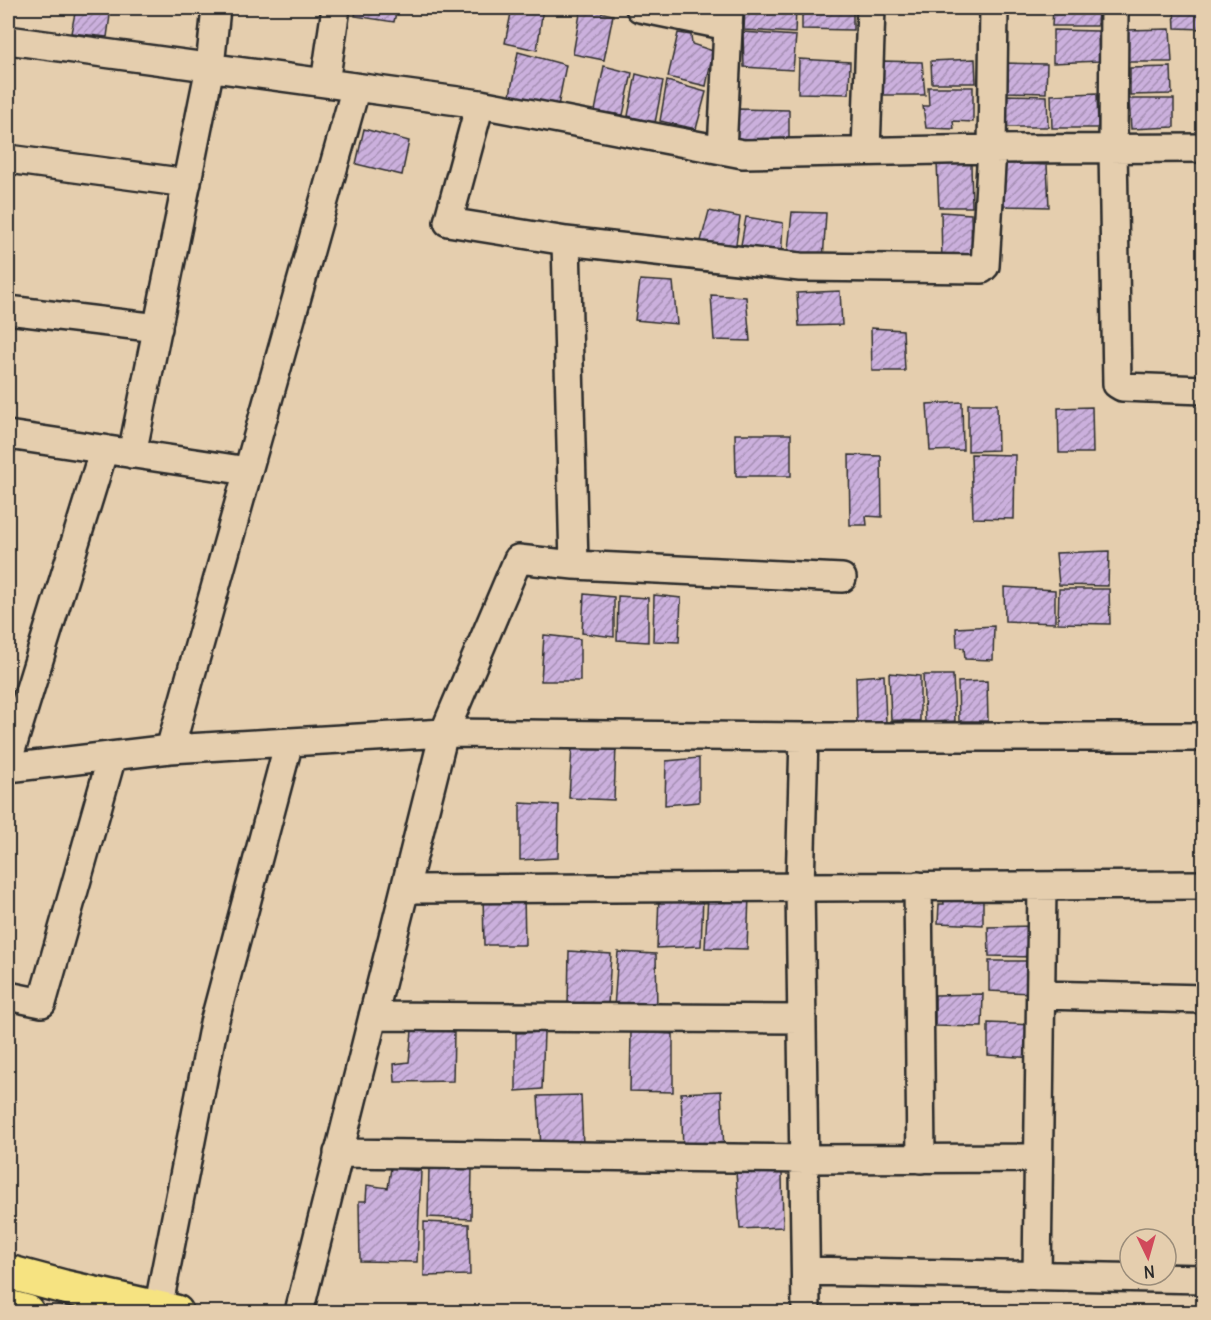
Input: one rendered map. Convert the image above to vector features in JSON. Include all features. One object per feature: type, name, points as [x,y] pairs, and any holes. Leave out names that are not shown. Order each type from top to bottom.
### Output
[{"type":"highway","points":[[8,1272],[167,1311]]},
{"type":"highway","points":[[8,1307],[27,1312]]},
{"type":"street","points":[[132,454],[210,67],[216,8]]},
{"type":"street","points":[[325,83],[336,8]]},
{"type":"street","points":[[640,8],[729,17],[722,150]]},
{"type":"street","points":[[866,151],[871,8]]},
{"type":"street","points":[[480,104],[448,222],[566,241],[800,267],[982,269],[985,266],[992,149],[994,8]]},
{"type":"street","points":[[1114,8],[1113,148],[1117,384],[1122,387],[1203,390]]},
{"type":"street","points":[[8,40],[480,104],[743,154],[1203,148]]},
{"type":"street","points":[[170,750],[356,87]]},
{"type":"street","points":[[8,159],[187,183]]},
{"type":"street","points":[[566,241],[574,565]]},
{"type":"street","points":[[8,310],[158,328]]},
{"type":"street","points":[[8,435],[248,471]]},
{"type":"street","points":[[8,760],[104,450]]},
{"type":"street","points":[[299,1312],[444,733],[518,560],[574,565],[842,578]]},
{"type":"street","points":[[8,768],[170,750],[444,733],[804,737],[1203,737]]},
{"type":"street","points":[[804,737],[801,887],[806,1312]]},
{"type":"street","points":[[167,1311],[214,1023],[289,742]]},
{"type":"street","points":[[8,996],[42,1003],[112,756]]},
{"type":"street","points":[[405,889],[1203,885]]},
{"type":"street","points":[[918,886],[921,1159]]},
{"type":"street","points":[[1037,1276],[1042,886]]},
{"type":"street","points":[[1041,994],[1203,999]]},
{"type":"street","points":[[373,1016],[802,1019]]},
{"type":"street","points":[[338,1154],[804,1159],[1038,1158]]},
{"type":"street","points":[[806,1271],[1203,1279]]},
{"type":"building","points":[[76,8],[111,8],[107,37],[71,33]]},
{"type":"building","points":[[357,8],[397,8],[394,22],[355,16]]},
{"type":"building","points":[[512,8],[543,8],[537,50],[505,43]]},
{"type":"building","points":[[581,8],[613,15],[604,60],[573,54]]},
{"type":"building","points":[[745,8],[796,8],[795,33],[744,30]]},
{"type":"building","points":[[802,8],[853,8],[853,30],[802,29]]},
{"type":"building","points":[[1053,8],[1098,8],[1097,26],[1052,26]]},
{"type":"building","points":[[1174,8],[1204,8],[1204,29],[1175,28]]},
{"type":"building","points":[[1170,29],[1172,62],[1127,62],[1126,30]]},
{"type":"building","points":[[1053,30],[1098,31],[1099,61],[1053,63]]},
{"type":"building","points":[[743,32],[796,36],[793,70],[744,67]]},
{"type":"building","points":[[678,33],[691,35],[692,44],[713,51],[706,86],[668,77]]},
{"type":"building","points":[[518,52],[566,65],[558,106],[510,95]]},
{"type":"building","points":[[799,59],[850,62],[849,94],[798,93]]},
{"type":"building","points":[[975,59],[976,83],[932,83],[931,61]]},
{"type":"building","points":[[882,61],[922,62],[925,95],[882,95]]},
{"type":"building","points":[[1003,63],[1047,64],[1046,93],[1006,92]]},
{"type":"building","points":[[604,66],[632,73],[623,115],[595,111]]},
{"type":"building","points":[[1171,67],[1172,94],[1130,95],[1130,68]]},
{"type":"building","points":[[636,74],[663,81],[655,123],[628,116]]},
{"type":"building","points":[[667,81],[706,92],[696,129],[660,121]]},
{"type":"building","points":[[928,87],[973,87],[973,122],[953,121],[954,129],[926,128],[923,106],[929,106]]},
{"type":"building","points":[[1097,93],[1098,128],[1052,128],[1051,95]]},
{"type":"building","points":[[1004,95],[1047,96],[1048,127],[1006,127]]},
{"type":"building","points":[[1129,99],[1174,99],[1174,127],[1131,129]]},
{"type":"building","points":[[737,109],[789,110],[789,142],[737,139]]},
{"type":"building","points":[[364,129],[409,141],[402,175],[356,164]]},
{"type":"building","points":[[937,163],[971,164],[972,207],[939,207]]},
{"type":"building","points":[[1003,163],[1047,165],[1049,207],[1004,206]]},
{"type":"building","points":[[709,211],[740,217],[734,257],[698,252]]},
{"type":"building","points":[[792,212],[826,213],[823,261],[787,260]]},
{"type":"building","points":[[941,212],[971,214],[972,259],[942,262]]},
{"type":"building","points":[[746,217],[783,223],[781,261],[739,256]]},
{"type":"building","points":[[640,280],[673,282],[677,324],[635,320]]},
{"type":"building","points":[[840,291],[842,325],[799,326],[797,293]]},
{"type":"building","points":[[711,295],[746,297],[750,341],[714,340]]},
{"type":"building","points":[[871,328],[903,330],[905,371],[872,371]]},
{"type":"building","points":[[962,402],[963,450],[930,451],[927,404]]},
{"type":"building","points":[[968,404],[997,404],[998,450],[968,451]]},
{"type":"building","points":[[1092,407],[1093,453],[1059,453],[1058,408]]},
{"type":"building","points":[[735,434],[791,434],[791,476],[736,476]]},
{"type":"building","points":[[971,454],[1015,455],[1014,519],[973,518]]},
{"type":"building","points":[[849,455],[881,456],[882,517],[866,516],[867,525],[850,525]]},
{"type":"building","points":[[1109,551],[1108,586],[1059,585],[1056,553]]},
{"type":"building","points":[[1004,587],[1055,590],[1055,623],[1005,621]]},
{"type":"building","points":[[1059,589],[1109,589],[1110,624],[1058,623]]},
{"type":"building","points":[[584,594],[614,597],[614,637],[582,633]]},
{"type":"building","points":[[654,595],[681,598],[679,642],[653,641]]},
{"type":"building","points":[[618,596],[648,598],[648,642],[617,640]]},
{"type":"building","points":[[994,626],[993,660],[965,659],[964,648],[957,647],[956,628]]},
{"type":"building","points":[[544,635],[580,639],[580,681],[541,681]]},
{"type":"building","points":[[889,673],[920,676],[920,721],[891,720]]},
{"type":"building","points":[[884,675],[886,723],[857,723],[856,677]]},
{"type":"building","points":[[923,675],[953,675],[955,721],[925,722]]},
{"type":"building","points":[[987,681],[988,721],[959,721],[958,682]]},
{"type":"building","points":[[616,745],[614,800],[569,798],[572,746]]},
{"type":"building","points":[[699,758],[699,802],[665,805],[666,761]]},
{"type":"building","points":[[520,803],[559,805],[558,858],[520,860]]},
{"type":"building","points":[[983,892],[983,925],[938,923],[939,904],[944,904],[943,893]]},
{"type":"building","points":[[483,893],[524,895],[525,945],[484,945]]},
{"type":"building","points":[[749,895],[747,949],[705,948],[708,896]]},
{"type":"building","points":[[659,896],[703,897],[701,946],[657,948]]},
{"type":"building","points":[[1035,926],[1034,957],[989,956],[988,927]]},
{"type":"building","points":[[569,951],[611,954],[608,1005],[568,1005]]},
{"type":"building","points":[[618,952],[656,954],[657,1010],[614,1008]]},
{"type":"building","points":[[989,961],[1031,961],[1031,993],[989,991]]},
{"type":"building","points":[[983,994],[982,1027],[935,1026],[935,995]]},
{"type":"building","points":[[988,1023],[1035,1025],[1034,1058],[988,1055]]},
{"type":"building","points":[[412,1031],[454,1031],[453,1081],[395,1082],[394,1064],[409,1062]]},
{"type":"building","points":[[544,1032],[542,1089],[516,1091],[516,1033]]},
{"type":"building","points":[[631,1032],[673,1034],[673,1092],[630,1091]]},
{"type":"building","points":[[721,1091],[724,1150],[683,1150],[681,1093]]},
{"type":"building","points":[[581,1095],[583,1146],[541,1148],[538,1096]]},
{"type":"building","points":[[429,1165],[472,1167],[471,1219],[428,1217]]},
{"type":"building","points":[[391,1168],[421,1171],[417,1262],[360,1261],[359,1201],[366,1201],[367,1185],[388,1188]]},
{"type":"building","points":[[736,1171],[782,1173],[783,1227],[740,1229]]},
{"type":"building","points":[[424,1222],[469,1224],[470,1275],[424,1276]]}]
